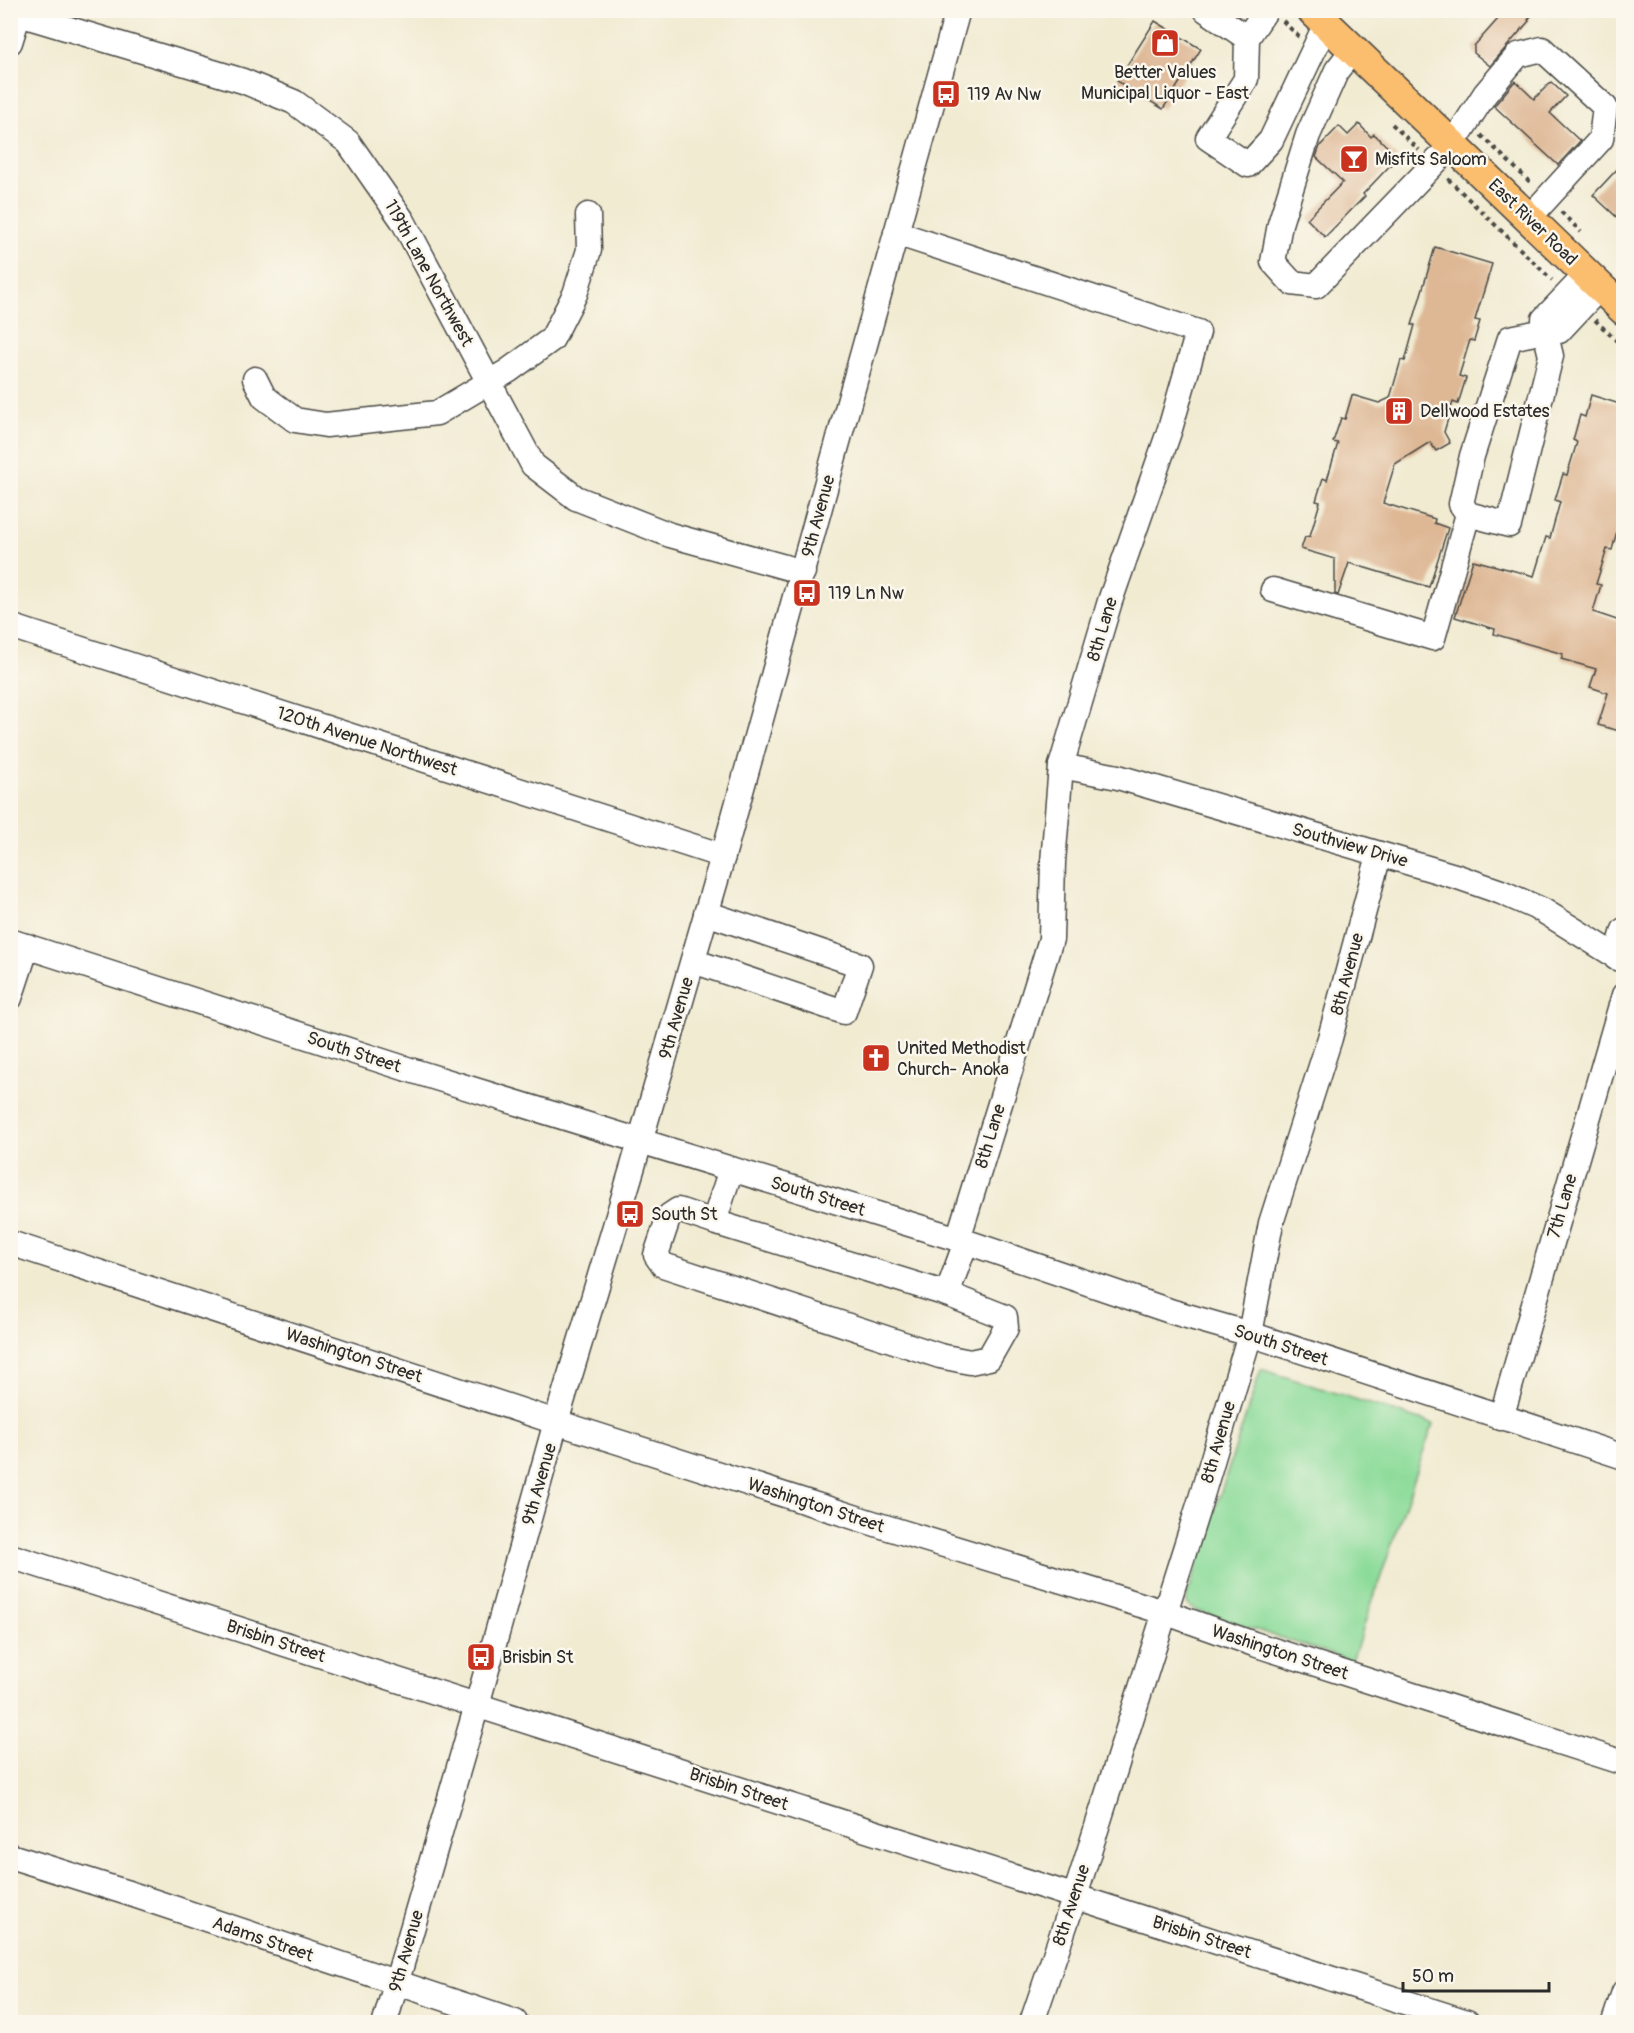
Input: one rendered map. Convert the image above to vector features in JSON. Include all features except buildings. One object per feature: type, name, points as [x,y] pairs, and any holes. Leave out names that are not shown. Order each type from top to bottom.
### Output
[{"type":"main road","name":"East River Road","points":[[1319,17],[1623,310]]},
{"type":"street","name":"9th Avenue","points":[[385,2022],[556,1422],[723,856],[958,10]]},
{"type":"street","points":[[1206,10],[1247,38]]},
{"type":"street","points":[[1266,10],[1247,38],[1246,79],[1208,138],[1248,165],[1271,140],[1319,17]]},
{"type":"street","points":[[10,42],[19,12]]},
{"type":"street","name":"119th Lane Northwest","points":[[19,12],[243,81],[294,102],[348,142],[403,221],[533,465],[576,498],[670,535],[803,572]]},
{"type":"street","points":[[1353,50],[1338,70],[1308,135],[1280,224],[1273,262],[1292,283],[1316,286],[1452,145],[1485,94],[1518,55],[1542,49],[1605,107],[1601,139],[1528,219]]},
{"type":"street","points":[[255,379],[264,397],[295,420],[326,425],[438,413],[508,371],[552,339],[575,294],[589,250],[588,215]]},
{"type":"street","name":"8th Lane","points":[[896,233],[1198,332],[1170,429],[1110,601],[1061,766],[1053,862],[1051,939],[947,1294]]},
{"type":"street","points":[[1545,331],[1551,356],[1509,525],[1468,514],[1461,504],[1472,456],[1510,338],[1545,331],[1559,330],[1593,281]]},
{"type":"street","points":[[1273,590],[1433,638],[1468,514]]},
{"type":"street","name":"120th Avenue Northwest","points":[[10,626],[723,856]]},
{"type":"street","name":"Southview Drive","points":[[1061,766],[1118,777],[1458,877],[1542,910],[1620,959]]},
{"type":"street","name":"8th Avenue","points":[[1032,2022],[1075,1896],[1199,1505],[1250,1335],[1271,1223],[1330,1038],[1379,855]]},
{"type":"street","points":[[693,961],[844,1012],[860,964],[706,913]]},
{"type":"street","points":[[1620,959],[1623,930]]},
{"type":"street","points":[[10,998],[19,943]]},
{"type":"street","name":"South Street","points":[[19,943],[407,1069],[962,1240],[1173,1312],[1623,1457]]},
{"type":"street","name":"7th Lane","points":[[1501,1418],[1623,995]]},
{"type":"street","points":[[714,1222],[731,1169]]},
{"type":"street","points":[[678,1210],[947,1294],[1005,1317],[1006,1328],[989,1358],[970,1362],[940,1356],[663,1265],[656,1255],[669,1216],[678,1210]]},
{"type":"street","name":"Washington Street","points":[[10,1243],[556,1422],[882,1526],[1164,1612],[1254,1644],[1623,1763]]},
{"type":"street","name":"Brisbin Street","points":[[10,1556],[1467,2022]]},
{"type":"street","name":"Adams Street","points":[[10,1856],[515,2022]]},
{"type":"green space","points":[[1261,1369],[1433,1424],[1352,1661],[1195,1610],[1188,1605],[1186,1599]]},
{"type":"place","name":"Better Values Municipal Liquor - East","points":[[1165,43]]},
{"type":"place","name":"119 Av Nw","points":[[946,94]]},
{"type":"place","name":"Misfits Saloom","points":[[1354,159]]},
{"type":"place","name":"Dellwood Estates","points":[[1399,411]]},
{"type":"place","name":"119 Ln Nw","points":[[807,593]]},
{"type":"place","name":"United Methodist Church- Anoka","points":[[876,1058]]},
{"type":"place","name":"South St","points":[[630,1214]]},
{"type":"place","name":"Brisbin St","points":[[481,1657]]}]
